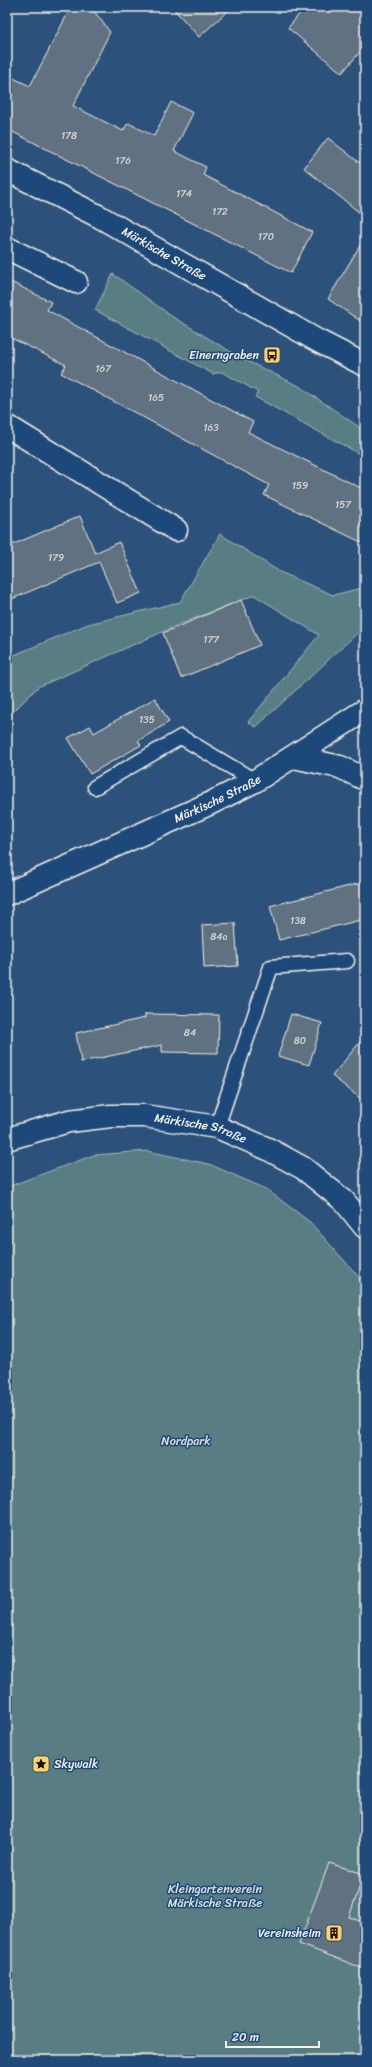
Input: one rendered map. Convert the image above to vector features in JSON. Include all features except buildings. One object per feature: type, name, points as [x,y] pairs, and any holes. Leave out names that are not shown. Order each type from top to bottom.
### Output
[{"type":"main road","name":"Märkische Straße","points":[[7,170],[100,217],[318,341],[365,365]]},
{"type":"main road","points":[[7,248],[76,282]]},
{"type":"main road","name":"Märkische Straße","points":[[318,341],[365,377]]},
{"type":"main road","points":[[7,426],[176,530]]},
{"type":"main road","name":"Märkische Straße","points":[[294,757],[338,716],[365,695]]},
{"type":"main road","name":"Märkische Straße","points":[[7,894],[211,803],[255,781],[365,710]]},
{"type":"main road","points":[[294,757],[340,767],[365,779]]},
{"type":"main road","name":"Märkische Straße","points":[[7,1139],[69,1121],[111,1116],[144,1116],[217,1127],[268,1149],[303,1168],[344,1201],[365,1227]]},
{"type":"lane","points":[[95,787],[182,737],[255,781]]},
{"type":"lane","points":[[217,1127],[271,968],[347,961]]},
{"type":"green space","points":[[113,274],[173,317],[243,359],[299,386],[365,431],[365,457],[255,397],[258,392],[222,372],[213,374],[95,310]]},
{"type":"green space","points":[[220,534],[280,572],[333,595],[362,588],[365,584],[365,626],[256,727],[248,722],[319,635],[254,595],[178,625],[38,687],[7,718],[7,658],[88,624],[180,602]]},
{"type":"green space","name":"Nordpark","points":[[147,1151],[209,1164],[266,1189],[310,1222],[358,1276],[365,1291],[365,2060],[7,2060],[7,1187],[94,1155]]},
{"type":"place","name":"Einerngraben","points":[[272,355]]},
{"type":"place","name":"Skywalk","points":[[41,1764]]},
{"type":"place","name":"Vereinsheim","points":[[334,1933]]},
{"type":"park label","name":"Kleingartenverein Märkische Straße","points":[[215,1896]]}]
